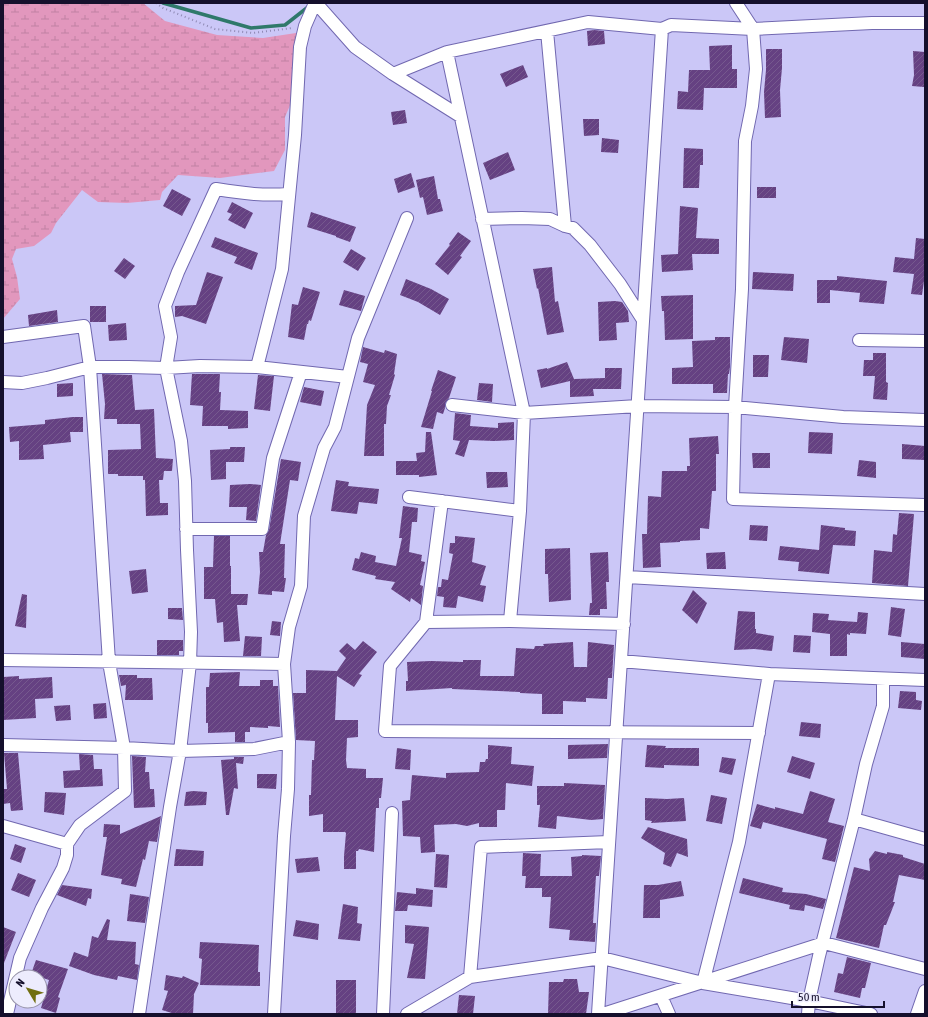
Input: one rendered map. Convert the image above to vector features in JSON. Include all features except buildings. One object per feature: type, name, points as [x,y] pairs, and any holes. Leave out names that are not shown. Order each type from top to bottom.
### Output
[{"type":"street","points":[[258,367],[282,268],[295,134],[300,47],[305,26],[315,3],[355,47],[393,74],[460,116]]},
{"type":"street","points":[[736,3],[753,30],[756,69],[752,106],[744,141],[742,289],[735,406],[733,499],[925,505]]},
{"type":"street","points":[[393,74],[447,52],[588,22],[662,29],[671,25],[753,30],[872,23],[925,23]]},
{"type":"street","points":[[598,1014],[662,29]]},
{"type":"street","points":[[547,31],[565,226]]},
{"type":"street","points":[[447,52],[524,413],[520,511],[510,621]]},
{"type":"street","points":[[139,1014],[170,807],[180,751],[190,663],[191,632],[185,481],[181,442],[166,368],[171,337],[165,306],[178,272],[216,189],[266,196],[288,194]]},
{"type":"street","points":[[274,1014],[290,742],[284,664],[289,627],[301,586],[304,516],[324,448],[335,427],[358,338],[407,218]]},
{"type":"street","points":[[482,219],[550,219],[573,228],[590,245],[620,284],[643,320]]},
{"type":"street","points":[[3,337],[84,326],[90,367],[109,662],[124,748],[125,791],[80,825],[67,844],[67,855],[63,868],[42,908],[20,958],[7,1014]]},
{"type":"street","points":[[859,340],[925,341]]},
{"type":"street","points":[[3,382],[22,383],[41,380],[90,367],[129,366],[166,368],[200,366],[258,367],[348,377]]},
{"type":"street","points":[[186,529],[262,529],[273,458],[301,372]]},
{"type":"street","points":[[452,405],[524,413],[638,406],[735,406],[844,417],[925,420]]},
{"type":"street","points":[[409,497],[520,511]]},
{"type":"street","points":[[442,501],[426,622],[390,666],[385,731],[759,733]]},
{"type":"street","points":[[626,577],[925,594]]},
{"type":"street","points":[[426,622],[510,621],[624,624]]},
{"type":"street","points":[[3,660],[284,664]]},
{"type":"street","points":[[621,661],[769,674],[883,680],[925,680]]},
{"type":"street","points":[[703,983],[739,842],[769,674]]},
{"type":"street","points":[[808,1014],[809,1001],[866,764],[883,706],[883,680]]},
{"type":"street","points":[[3,745],[180,751],[254,749],[290,742]]},
{"type":"street","points":[[383,1014],[392,812]]},
{"type":"street","points":[[854,819],[925,839]]},
{"type":"street","points":[[3,826],[67,844]]},
{"type":"street","points":[[470,977],[481,846],[610,842]]},
{"type":"street","points":[[603,1014],[824,943],[925,969]]},
{"type":"street","points":[[407,1014],[470,977],[602,958],[703,983],[809,1001],[871,1014]]},
{"type":"street","points":[[917,1014],[925,991]]},
{"type":"street","points":[[661,996],[669,1014]]},
{"type":"path","points":[[156,3],[163,8],[215,29],[253,33],[305,26]]},
{"type":"green space","points":[[3,3],[143,3],[165,21],[217,35],[263,38],[296,33],[294,96],[285,117],[285,150],[274,171],[220,178],[178,175],[162,192],[160,200],[127,203],[98,202],[82,190],[56,223],[51,233],[34,246],[16,249],[12,259],[17,277],[20,299],[3,319]]},
{"type":"waterway","points":[[163,3],[251,28],[285,25],[308,7]]}]
